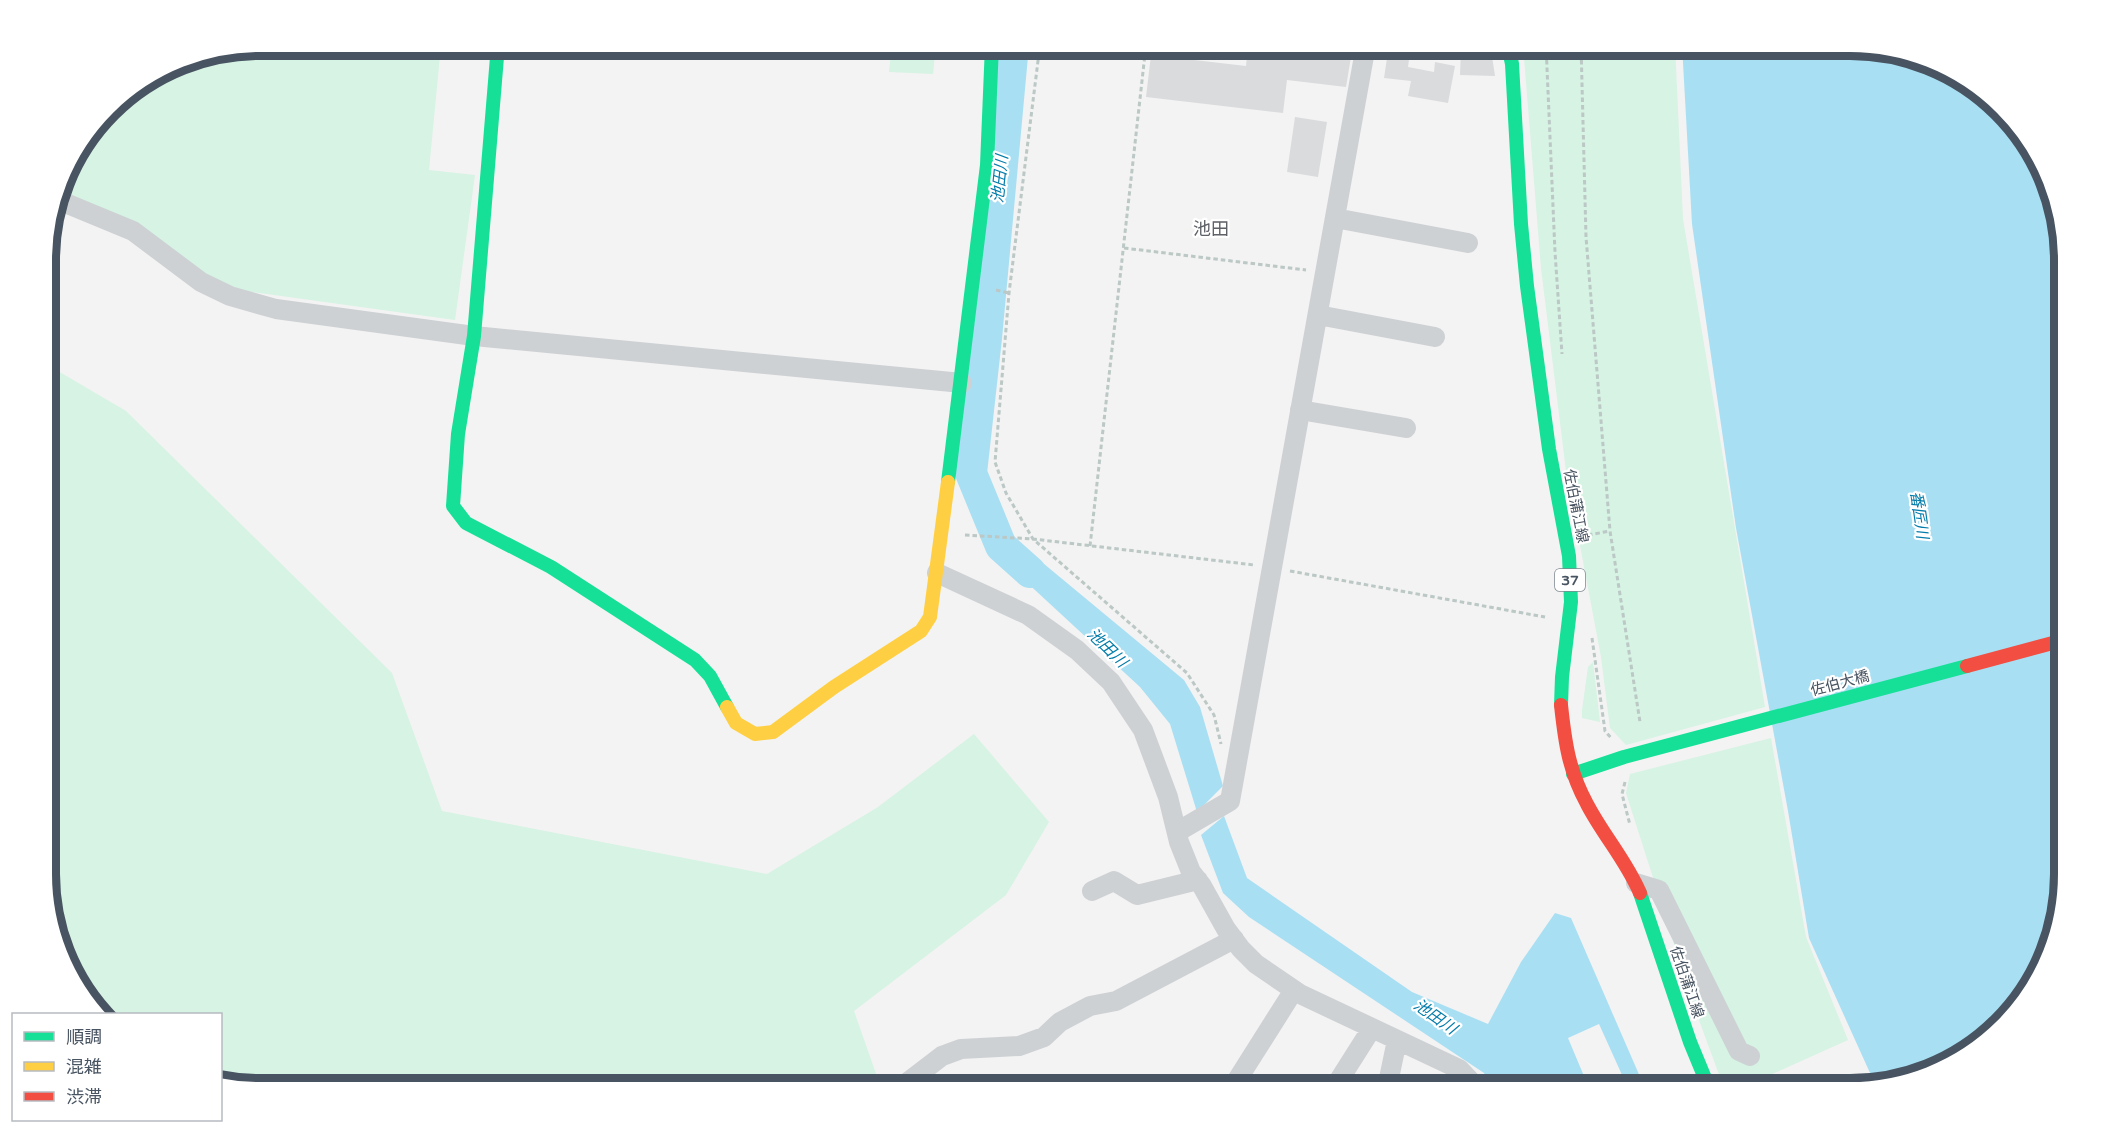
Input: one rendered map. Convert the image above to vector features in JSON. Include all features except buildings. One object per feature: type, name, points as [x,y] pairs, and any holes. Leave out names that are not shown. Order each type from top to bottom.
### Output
[{"type":"street","points":[[497,56],[474,336],[458,434],[453,506],[466,523],[551,567],[695,660],[710,676],[736,723],[755,734],[773,732],[834,687],[921,631],[930,617],[962,383],[987,165],[992,56]]},
{"type":"street","points":[[1178,832],[1230,801],[1364,56]]},
{"type":"street","name":"佐伯蒲江線","points":[[1510,56],[1527,286],[1549,449],[1569,556],[1571,602],[1560,702],[1565,747],[1573,774],[1596,821],[1636,884],[1690,1042],[1704,1077]]},
{"type":"street","points":[[64,202],[133,231],[201,282],[230,296],[276,309],[474,336],[962,383]]},
{"type":"street","points":[[1335,218],[1468,243]]},
{"type":"street","points":[[1318,315],[1436,337]]},
{"type":"street","points":[[1300,410],[1406,428]]},
{"type":"street","points":[[937,573],[1028,615],[1077,650],[1111,682],[1143,730],[1168,797],[1191,872],[1234,939],[1256,964],[1294,990],[1335,1012],[1459,1069],[1467,1077]]},
{"type":"street","name":"佐伯大橋","points":[[1573,774],[1624,757],[2054,643]]},
{"type":"street","points":[[1092,891],[1114,881],[1137,896],[1197,880]]},
{"type":"street","points":[[1636,884],[1659,890],[1739,1051],[1750,1056]]},
{"type":"street","points":[[919,1078],[942,1056],[961,1049],[1019,1046],[1044,1037],[1060,1022],[1090,1006],[1116,1001],[1234,939]]},
{"type":"street","points":[[1239,1077],[1294,990]]},
{"type":"street","points":[[1341,1077],[1372,1028]]},
{"type":"street","points":[[1389,1077],[1397,1040]]},
{"type":"path","points":[[1039,56],[1009,292],[994,462],[1006,494],[1032,539],[1187,673],[1214,715],[1222,748]]},
{"type":"path","points":[[1090,546],[1145,56]]},
{"type":"path","points":[[1546,56],[1555,252],[1563,358]]},
{"type":"path","points":[[1581,56],[1586,237],[1610,531],[1640,722]]},
{"type":"path","points":[[1124,248],[1325,273]]},
{"type":"path","points":[[1578,536],[1610,531]]},
{"type":"path","points":[[954,535],[1032,539],[1272,567],[1545,618],[1551,608]]},
{"type":"green space","points":[[260,56],[440,56],[429,170],[475,175],[455,320],[238,290],[209,279],[65,198],[83,158],[106,125],[125,106],[146,90],[169,77],[194,66],[220,59]]},
{"type":"green space","points":[[891,56],[935,56],[933,74],[889,72]]},
{"type":"green space","points":[[1524,56],[1676,56],[1683,219],[1765,707],[1626,745],[1610,728],[1601,657],[1566,471],[1541,268]]},
{"type":"green space","points":[[56,370],[126,411],[392,673],[442,811],[767,874],[878,807],[974,734],[1049,822],[1006,895],[854,1011],[877,1078],[247,1077],[222,1074],[222,1013],[111,1013],[83,975],[71,951],[62,926],[57,900]]},
{"type":"green space","points":[[1593,662],[1600,722],[1582,718],[1588,667]]},
{"type":"green space","points":[[1771,738],[1806,937],[1848,1040],[1765,1077],[1720,1077],[1696,1012],[1626,793],[1630,774]]},
{"type":"water","name":"番匠川","points":[[1683,56],[1877,57],[1916,66],[1964,90],[2004,125],[2020,146],[2033,169],[2048,207],[2053,233],[2054,260],[2053,900],[2048,926],[2039,951],[2020,987],[2004,1008],[1964,1043],[1916,1067],[1890,1074],[1871,1076],[1809,938],[1736,528],[1692,224]]},
{"type":"water","points":[[983,542],[1020,544],[1184,680],[1200,707],[1223,786],[1197,812],[1170,724],[1140,687]]},
{"type":"water","points":[[1224,816],[1247,878],[1412,992],[1488,1024],[1521,962],[1555,913],[1571,918],[1640,1077],[1623,1077],[1599,1024],[1568,1038],[1584,1077],[1486,1077],[1484,1073],[1249,917],[1223,893],[1201,835]]},
{"type":"waterway","name":"池田川","points":[[1012,56],[971,473],[1001,546],[1030,572]]},
{"type":"traffic: fast","points":[[497,56],[474,336],[458,434],[453,506],[466,523],[551,567],[695,660],[710,676],[727,707]]},
{"type":"traffic: fast","points":[[948,482],[987,165],[992,56]]},
{"type":"traffic: fast","points":[[1510,56],[1527,286],[1549,449],[1569,556],[1571,602],[1561,705]]},
{"type":"traffic: fast","points":[[1573,774],[1624,757],[1967,666]]},
{"type":"traffic: fast","points":[[1640,893],[1690,1042],[1704,1077]]},
{"type":"traffic: slow","points":[[727,707],[736,723],[755,734],[773,732],[834,687],[921,631],[930,617],[948,482]]},
{"type":"traffic: jam","points":[[1967,666],[2054,643]]},
{"type":"traffic: jam","points":[[1561,705],[1569,756],[1581,792],[1640,893]]},
{"type":"district","name":"池田","points":[[1211,229]]}]
